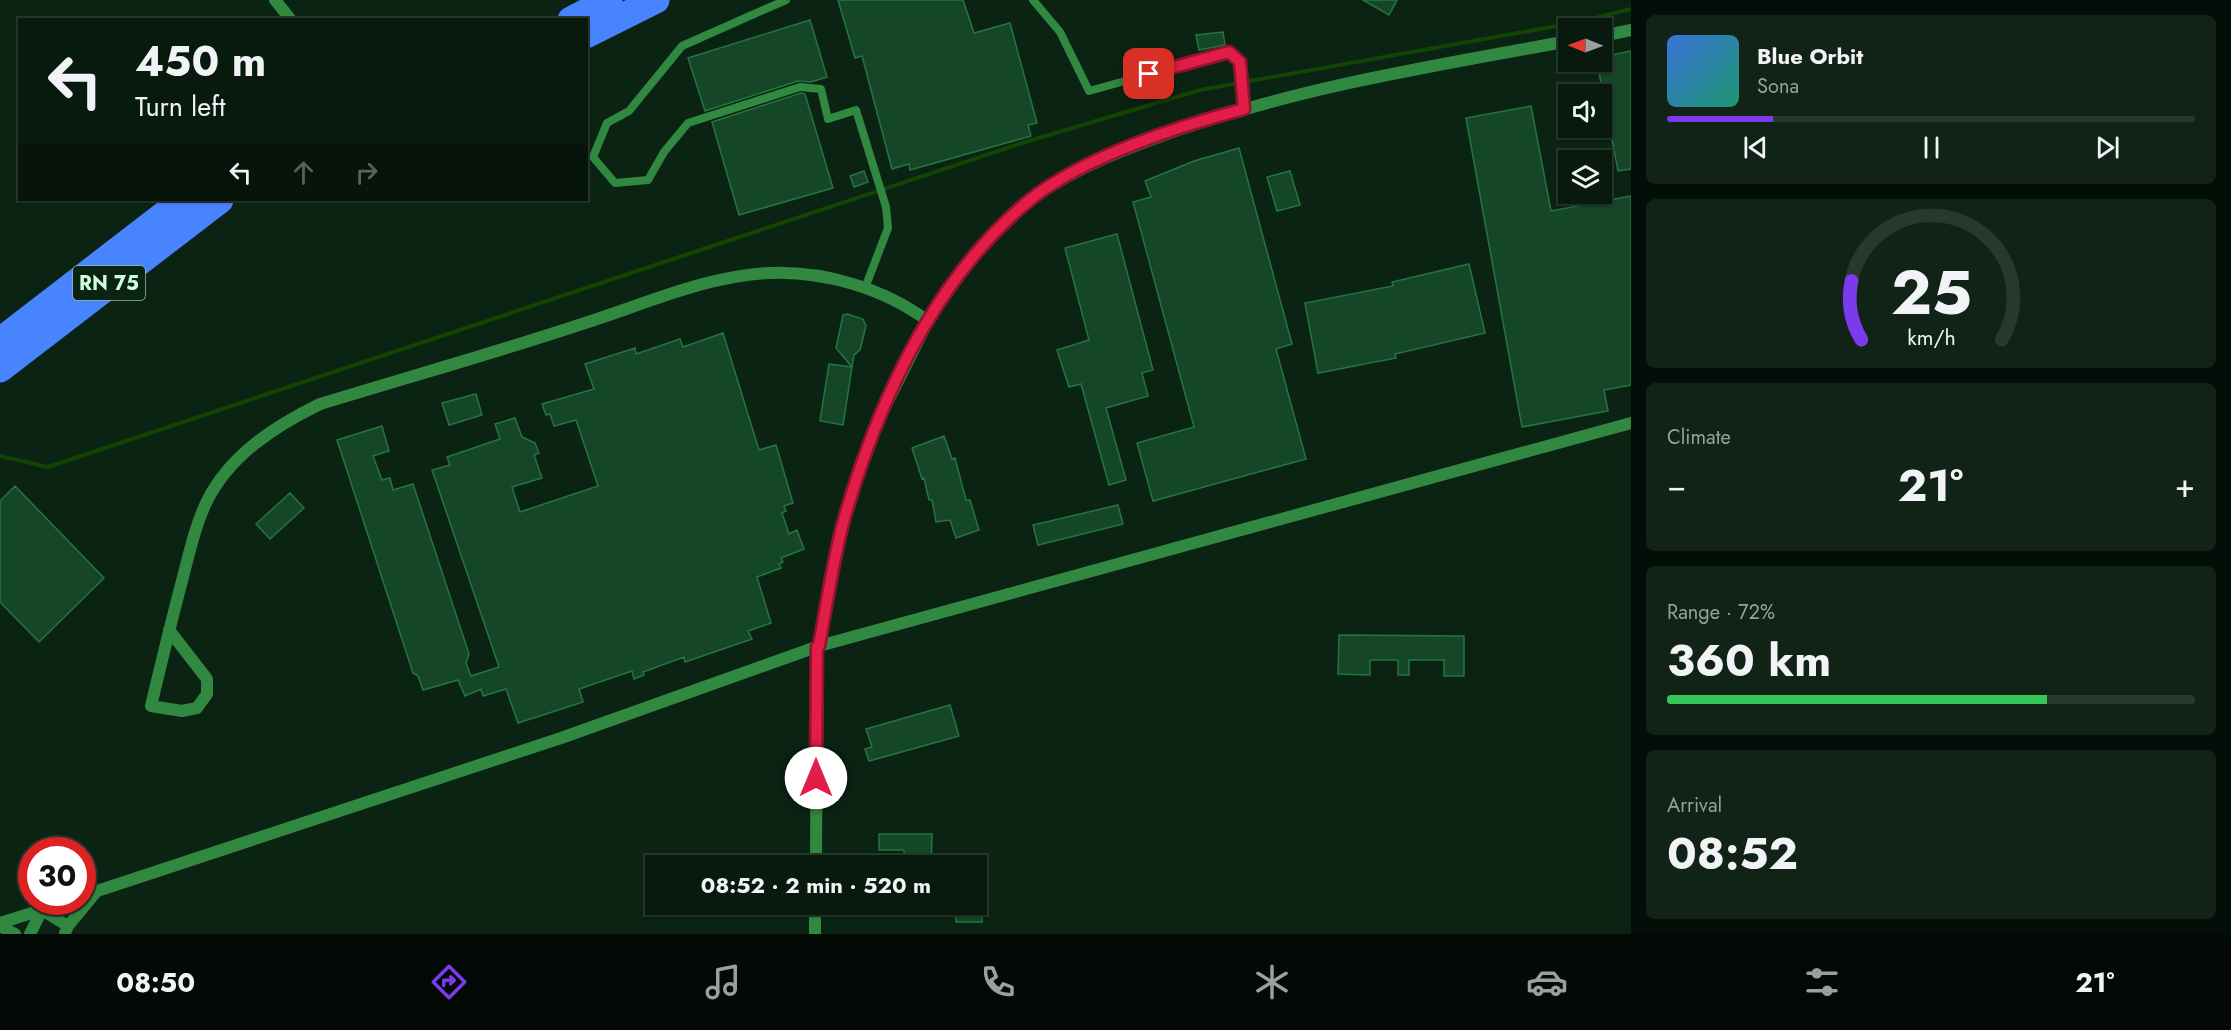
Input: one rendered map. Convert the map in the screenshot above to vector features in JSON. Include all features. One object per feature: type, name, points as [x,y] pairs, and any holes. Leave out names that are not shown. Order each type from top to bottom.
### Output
[{"type":"highway","points":[[575,18],[609,0]]},
{"type":"highway","points":[[588,34],[656,0]]},
{"type":"highway","name":"RN 75","points":[[0,341],[182,201]]},
{"type":"highway","name":"RN 75","points":[[0,369],[219,201]]},
{"type":"street","points":[[275,0],[289,18]]},
{"type":"street","points":[[1612,34],[1631,30]]},
{"type":"street","points":[[816,855],[818,646],[844,518],[872,433],[928,321],[987,240],[1032,198],[1082,168],[1138,144],[1244,109],[1393,73],[1558,44]]},
{"type":"street","points":[[169,630],[207,679],[207,694],[197,708],[182,711],[151,706],[169,630],[192,544],[207,501],[232,466],[262,437],[288,419],[320,404],[731,278],[769,273],[802,274],[865,288],[905,304],[928,321]]},
{"type":"street","points":[[48,915],[66,930],[97,892],[561,738],[818,646],[1631,423]]},
{"type":"street","points":[[0,925],[28,915]]},
{"type":"street","points":[[30,934],[40,915]]},
{"type":"street","points":[[815,915],[815,934]]},
{"type":"street","points":[[0,925],[15,934]]},
{"type":"lane","points":[[786,0],[682,46],[629,111],[608,123],[593,157],[615,183],[648,180],[664,152],[688,123],[800,87],[821,89],[828,119],[856,110],[886,207],[888,228],[865,288]]},
{"type":"lane","points":[[1033,0],[1060,32],[1089,91],[1229,52],[1240,62],[1244,109]]},
{"type":"building","points":[[838,0],[963,0],[974,33],[1010,23],[1037,123],[1028,125],[1031,136],[910,170],[909,164],[892,169],[862,56],[855,58]]},
{"type":"building","points":[[1363,0],[1397,0],[1389,15]]},
{"type":"building","points":[[810,20],[827,77],[811,82],[798,81],[705,111],[688,58]]},
{"type":"building","points":[[1223,32],[1225,45],[1199,50],[1196,35]]},
{"type":"building","points":[[1631,51],[1631,169],[1618,171],[1612,138],[1612,84],[1601,84],[1599,72],[1612,72],[1612,55]]},
{"type":"building","points":[[801,93],[805,94],[833,188],[739,215],[712,122]]},
{"type":"building","points":[[1531,106],[1551,211],[1588,204],[1612,204],[1612,200],[1631,196],[1631,385],[1604,390],[1608,411],[1522,427],[1466,118]]},
{"type":"building","points":[[1239,148],[1292,344],[1276,349],[1306,459],[1153,501],[1137,443],[1194,427],[1133,202],[1151,197],[1145,181],[1194,161]]},
{"type":"building","points":[[864,171],[868,182],[854,187],[850,176]]},
{"type":"building","points":[[1290,171],[1300,205],[1277,211],[1267,177]]},
{"type":"building","points":[[1117,234],[1153,370],[1142,373],[1148,396],[1106,408],[1126,480],[1109,485],[1081,384],[1069,387],[1057,350],[1089,340],[1065,248]]},
{"type":"building","points":[[1469,264],[1485,333],[1395,354],[1396,358],[1318,373],[1305,303],[1393,286],[1392,282]]},
{"type":"building","points":[[843,315],[863,319],[866,326],[860,350],[854,355],[852,367],[836,348]]},
{"type":"building","points":[[723,333],[759,450],[776,445],[793,503],[784,506],[786,511],[782,513],[789,534],[797,530],[804,549],[781,558],[783,562],[779,564],[781,568],[757,577],[771,623],[748,631],[752,639],[685,662],[684,657],[643,672],[644,675],[634,679],[632,671],[579,689],[583,702],[518,723],[506,689],[483,696],[481,689],[465,696],[458,680],[423,690],[418,676],[413,673],[337,440],[382,426],[389,451],[373,456],[382,480],[390,478],[393,490],[413,484],[469,654],[466,663],[471,676],[499,667],[432,470],[450,465],[447,457],[500,439],[495,424],[515,418],[522,437],[535,443],[539,453],[534,455],[542,478],[512,487],[520,512],[598,486],[576,420],[554,426],[550,414],[546,415],[542,404],[594,389],[585,364],[635,348],[636,354],[680,339],[683,347]]},
{"type":"building","points":[[829,364],[852,367],[843,425],[820,421]]},
{"type":"building","points":[[476,394],[482,415],[449,425],[442,403]]},
{"type":"building","points":[[944,436],[952,459],[955,458],[966,500],[970,500],[979,530],[956,538],[950,520],[936,522],[932,500],[929,500],[924,478],[922,479],[912,448]]},
{"type":"building","points":[[15,486],[104,578],[39,642],[0,602],[0,501]]},
{"type":"building","points":[[290,493],[304,508],[270,539],[256,524]]},
{"type":"building","points":[[1118,505],[1123,524],[1038,545],[1033,525]]},
{"type":"building","points":[[1339,635],[1464,636],[1464,676],[1444,676],[1444,660],[1409,660],[1409,675],[1398,675],[1398,660],[1370,660],[1370,675],[1338,674]]},
{"type":"building","points":[[950,705],[959,736],[869,761],[865,749],[872,747],[866,729]]},
{"type":"building","points":[[879,834],[932,834],[931,855],[904,855],[904,850],[879,850]]},
{"type":"building","points":[[956,915],[982,915],[982,922],[956,922]]},
{"type":"waterway","points":[[0,456],[48,467],[1022,143],[1200,90],[1579,22],[1631,9]]},
{"type":"route","points":[[816,778],[817,647],[844,518],[872,433],[928,321],[987,240],[1032,198],[1082,168],[1138,144],[1244,109],[1240,62],[1229,52],[1149,74]]}]
